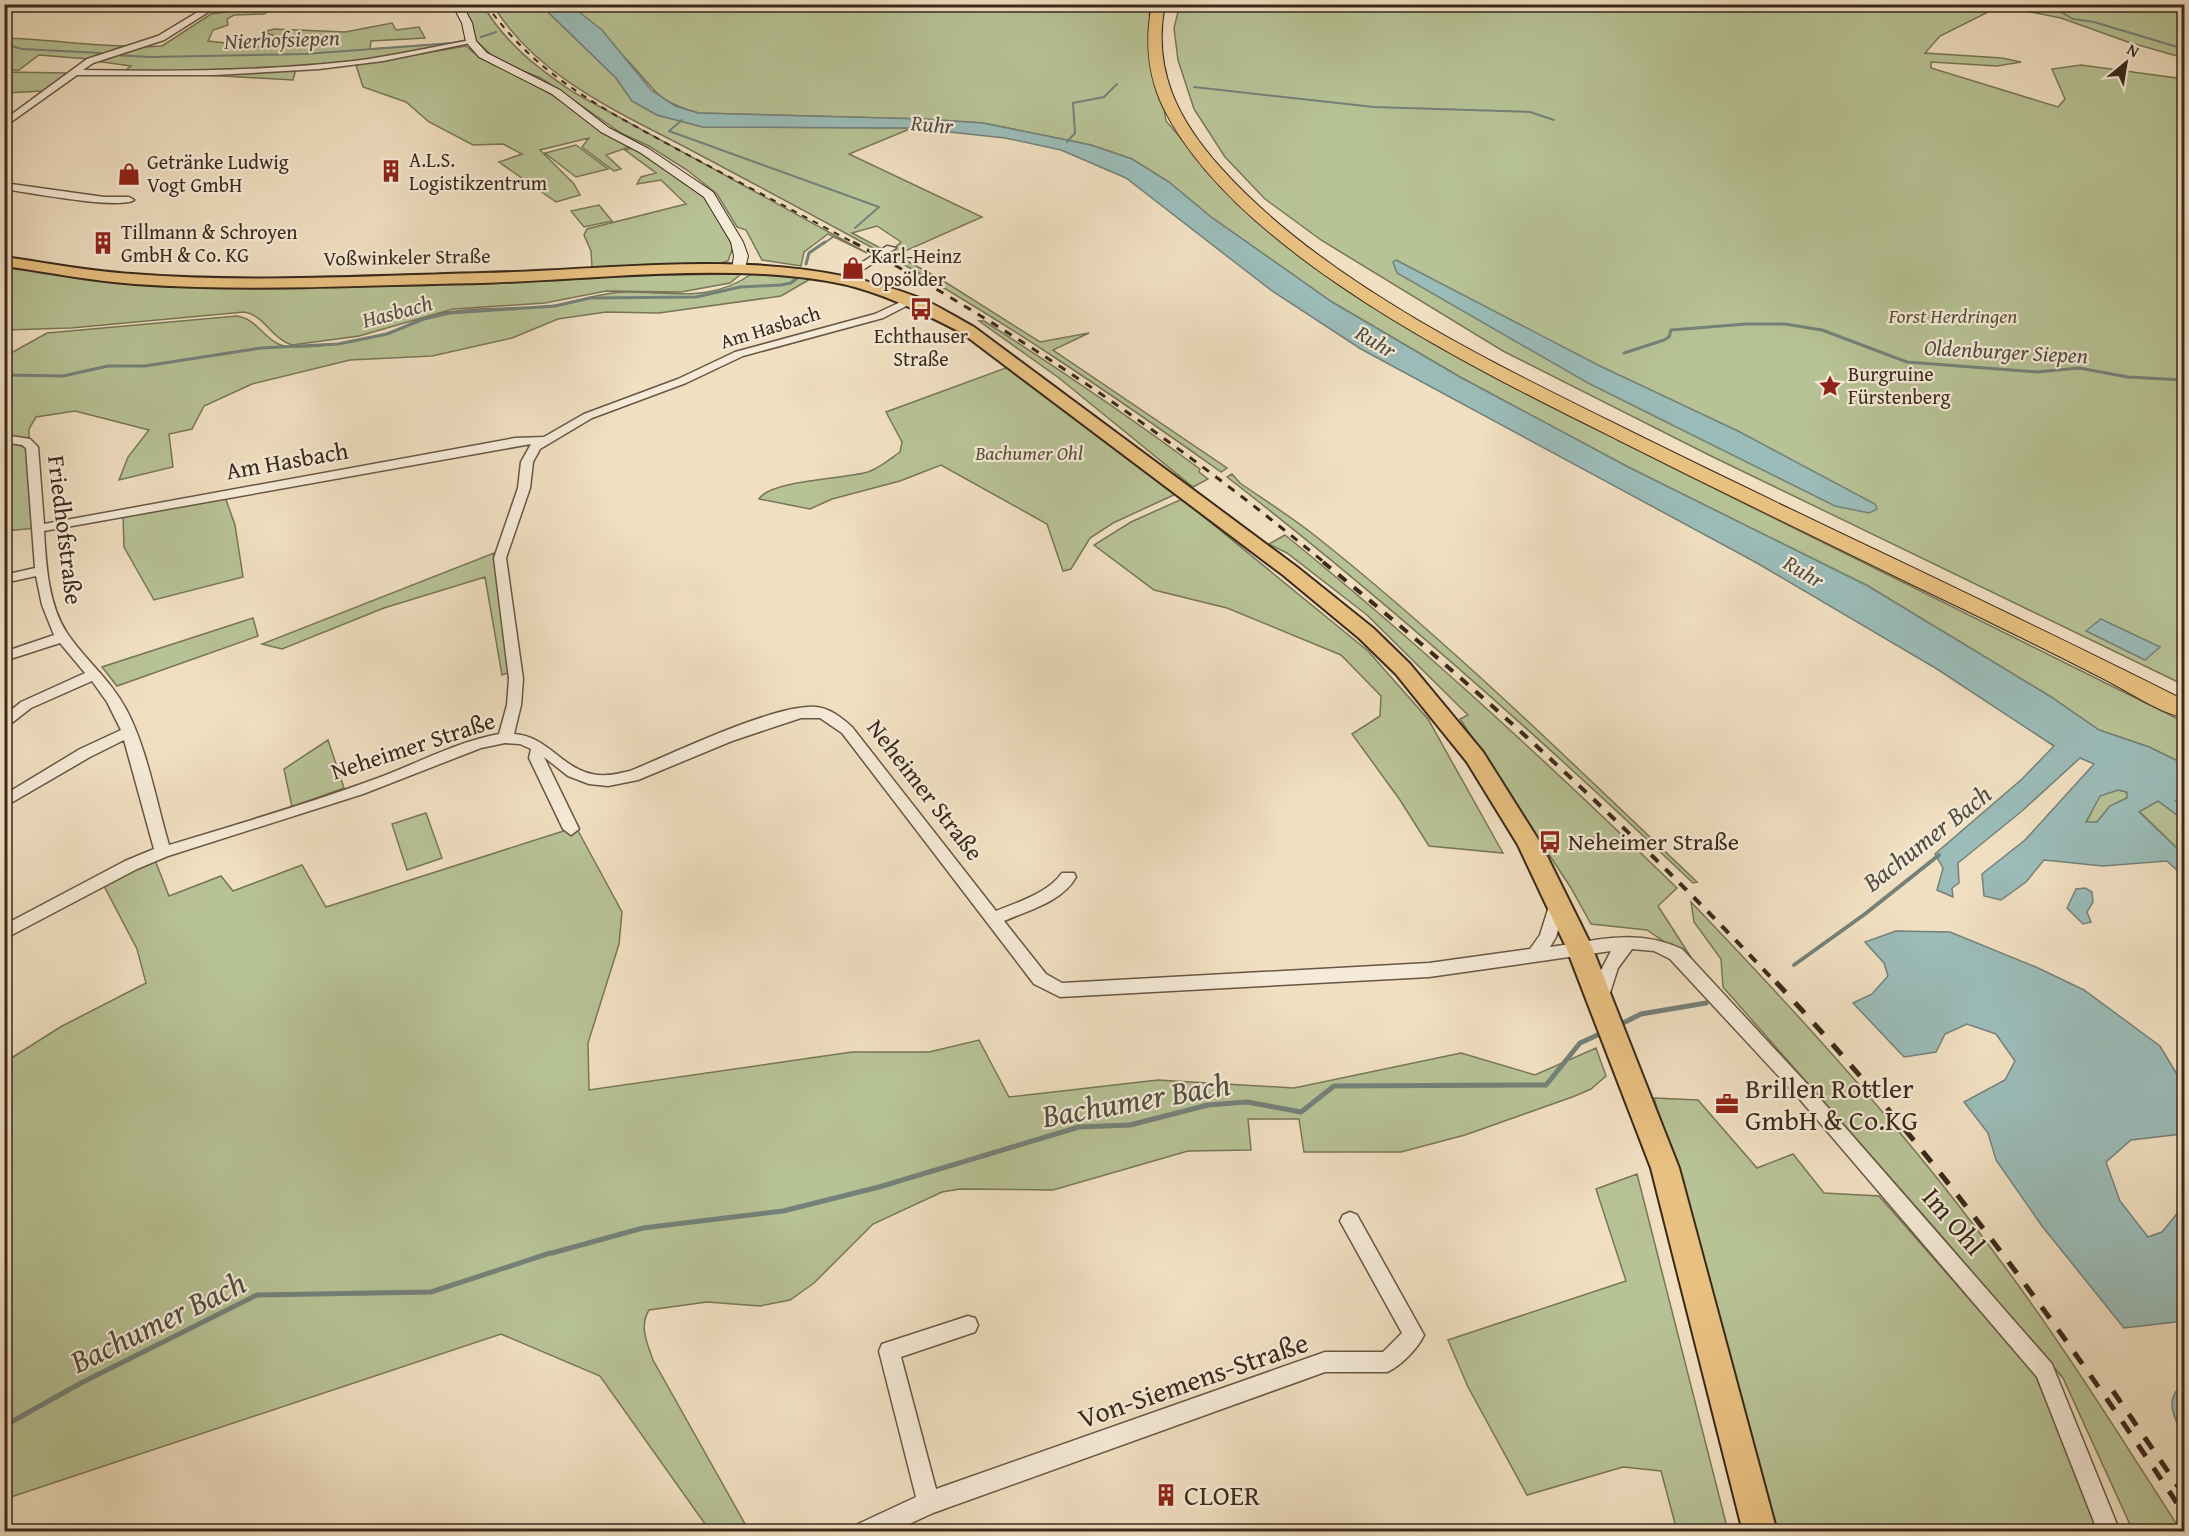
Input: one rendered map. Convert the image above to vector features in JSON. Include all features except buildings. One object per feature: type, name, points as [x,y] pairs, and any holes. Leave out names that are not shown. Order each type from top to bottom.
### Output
[{"type":"highway","points":[[1159,4],[1153,36],[1155,63],[1168,104],[1186,135],[1234,191],[1318,260],[1422,327],[1552,399],[2184,710]]},
{"type":"highway","points":[[1170,4],[1165,36],[1167,63],[1180,103],[1199,134],[1246,189],[1330,256],[1435,323],[1563,393],[2184,696]]},
{"type":"main road","points":[[457,4],[466,23],[471,42],[488,58],[548,87],[609,133],[645,151],[695,183],[709,195],[720,209],[738,242],[740,262]]},
{"type":"main road","name":"Voßwinkeler Straße","points":[[4,261],[149,280],[486,278],[740,262],[772,270],[842,279],[913,300],[952,319],[977,336],[1290,571],[1366,633],[1403,669],[1475,757],[1529,844],[1579,947],[1665,1168],[1760,1532]]},
{"type":"street","points":[[4,125],[75,72],[103,55],[160,38],[202,11],[218,4]]},
{"type":"street","points":[[75,72],[189,74],[321,66],[370,61],[471,42]]},
{"type":"street","points":[[4,186],[104,200],[129,200]]},
{"type":"street","points":[[842,279],[891,248]]},
{"type":"street","name":"Am Hasbach","points":[[40,528],[515,442],[543,440],[588,416],[682,381],[738,354],[879,316],[913,300]]},
{"type":"street","name":"Friedhofstraße","points":[[4,438],[27,442],[32,447],[48,604],[62,637],[95,674],[121,710],[163,852]]},
{"type":"street","points":[[505,738],[514,705],[516,679],[500,558],[524,488],[530,453],[543,440]]},
{"type":"street","points":[[4,579],[43,570]]},
{"type":"street","points":[[4,657],[62,637]]},
{"type":"street","points":[[4,723],[26,705],[95,674]]},
{"type":"street","name":"Neheimer Straße","points":[[4,933],[131,865],[163,852],[374,784],[475,746],[505,738],[524,740],[579,777],[610,782],[660,766],[780,718],[807,712],[823,714],[847,730],[1040,979],[1060,990],[1429,970],[1579,947],[1628,942],[1642,942],[1668,949],[1702,982]]},
{"type":"street","points":[[4,801],[85,753],[129,732]]},
{"type":"street","points":[[539,748],[536,758],[571,829]]},
{"type":"street","points":[[994,919],[1066,883],[1068,877]]},
{"type":"street","points":[[1536,954],[1551,930],[1558,903]]},
{"type":"street","points":[[1600,999],[1605,974],[1612,960],[1628,942]]},
{"type":"street","name":"Im Ohl","points":[[1702,982],[1803,1091],[2045,1371],[2109,1532]]},
{"type":"street","name":"Von-Siemens-Straße","points":[[866,1532],[929,1503],[1325,1362],[1387,1362],[1414,1335],[1350,1221]]},
{"type":"street","points":[[929,1503],[889,1351],[968,1325]]},
{"type":"green space","points":[[279,4],[359,5],[341,11],[272,9],[264,14],[234,15],[227,19],[228,25],[213,30],[208,41],[262,47],[282,46],[282,38],[263,32],[274,29],[345,32],[392,23],[396,30],[419,27],[425,38],[371,41],[370,49],[457,43],[355,62],[184,73],[122,73],[131,66],[95,61],[142,47],[162,46],[211,14]]},
{"type":"green space","name":"Forst Herdringen","points":[[1180,4],[2184,5],[2184,58],[2128,42],[2061,18],[2015,9],[1992,10],[1940,36],[1925,53],[2002,58],[2021,62],[1997,66],[1931,62],[1931,68],[2058,107],[2065,99],[2052,69],[2081,65],[2184,79],[2184,685],[1709,455],[1503,351],[1321,240],[1265,199],[1225,157],[1194,109],[1178,60],[1174,28]]},
{"type":"green space","points":[[460,5],[483,5],[511,43],[546,73],[573,92],[867,253],[828,234],[804,252],[801,266],[762,260],[746,230],[737,227],[717,194],[687,170],[649,146],[621,133],[541,78],[498,61],[476,41]]},
{"type":"green space","points":[[493,5],[544,5],[547,11],[616,78],[632,101],[657,115],[703,127],[912,128],[849,154],[982,217],[896,255],[942,280],[1040,342],[1089,333],[1053,350],[1227,468],[1221,472],[1057,359],[887,255],[901,242],[877,226],[852,233],[884,250],[880,252],[586,93],[559,75],[534,54],[512,31]]},
{"type":"green space","points":[[570,5],[1148,5],[1166,121],[1238,205],[1324,271],[1464,359],[1673,468],[2184,722],[2184,764],[2149,747],[2099,730],[2051,697],[1868,586],[1630,468],[1460,377],[1332,302],[1211,217],[1169,182],[1132,159],[1091,145],[983,123],[923,119],[699,113],[671,103],[662,97]]},
{"type":"green space","points":[[5,38],[131,46],[89,59],[39,55],[19,70],[5,70]]},
{"type":"green space","points":[[466,46],[493,65],[543,89],[629,147],[606,155],[621,169],[614,171],[582,147],[589,138],[540,150],[574,184],[580,195],[556,202],[499,162],[522,154],[503,144],[473,145],[429,122],[406,102],[363,87],[356,65]]},
{"type":"green space","points":[[296,69],[293,80],[205,75]]},
{"type":"green space","points":[[5,72],[68,74],[44,91],[5,93]]},
{"type":"green space","points":[[576,145],[608,169],[576,177],[545,153]]},
{"type":"green space","points":[[633,148],[711,202],[733,247],[728,261],[713,265],[592,267],[591,251],[584,235],[587,229],[686,204],[661,180],[637,184],[641,177],[656,173],[625,150]]},
{"type":"green space","points":[[599,205],[612,221],[584,227],[571,211]]},
{"type":"green space","points":[[5,265],[146,283],[741,274],[730,283],[681,292],[606,291],[545,303],[453,309],[359,336],[292,345],[279,338],[257,317],[244,312],[71,328],[5,330]]},
{"type":"green space","points":[[753,273],[812,278],[781,296],[659,313],[606,312],[558,319],[512,338],[432,356],[350,360],[252,384],[204,406],[192,429],[169,434],[173,467],[119,480],[128,457],[149,430],[75,411],[36,417],[29,429],[29,440],[5,435],[4,357],[47,333],[237,316],[251,322],[282,346],[316,346],[369,338],[394,331],[423,318],[455,311],[550,306],[616,292],[691,294],[707,292],[722,289]]},
{"type":"green space","points":[[979,321],[984,321],[1094,393],[1200,469],[1199,472],[1208,479],[1193,487],[1059,378]]},
{"type":"green space","name":"Bachumer Ohl","points":[[1011,366],[1178,493],[1113,523],[1090,538],[1071,569],[1063,571],[1047,524],[941,465],[900,481],[832,499],[810,509],[759,499],[777,488],[792,484],[868,472],[877,468],[900,452],[902,442],[886,412]]},
{"type":"green space","points":[[4,441],[29,448],[37,528],[5,531]]},
{"type":"green space","points":[[1232,474],[1240,483],[1318,538],[1416,620],[1511,706],[1697,882],[1693,883],[1523,725],[1407,623],[1227,477]]},
{"type":"green space","points":[[225,497],[235,525],[243,577],[154,600],[124,547],[123,515]]},
{"type":"green space","points":[[1182,499],[1368,651],[1428,719],[1503,853],[1429,846],[1400,800],[1352,734],[1380,716],[1381,696],[1341,655],[1227,608],[1154,590],[1094,545],[1131,522]]},
{"type":"green space","points":[[1285,535],[1485,707],[1677,888],[1658,906],[1694,962],[1647,930],[1591,924],[1571,888],[1460,719],[1468,715],[1367,615],[1287,553],[1269,544]]},
{"type":"green space","points":[[494,553],[511,672],[502,675],[485,577],[384,608],[282,649],[262,644]]},
{"type":"green space","points":[[253,618],[258,636],[117,686],[102,667]]},
{"type":"green space","points":[[328,740],[344,788],[292,807],[284,769]]},
{"type":"green space","points":[[2118,790],[2127,792],[2127,798],[2110,806],[2097,822],[2086,823],[2100,795]]},
{"type":"green space","points":[[2158,801],[2184,820],[2184,855],[2139,811]]},
{"type":"green space","points":[[426,813],[442,858],[407,870],[392,824]]},
{"type":"green space","points":[[576,827],[622,912],[619,944],[588,1043],[589,1090],[852,1052],[929,1052],[979,1040],[1009,1097],[1158,1080],[1294,1088],[1461,1053],[1535,1075],[1596,1048],[1606,1076],[1591,1089],[1575,1096],[1465,1135],[1401,1152],[1304,1152],[1299,1119],[1248,1119],[1251,1150],[1188,1151],[1053,1190],[960,1189],[942,1192],[873,1224],[814,1283],[790,1300],[760,1306],[707,1302],[649,1310],[644,1328],[653,1360],[749,1531],[710,1531],[600,1376],[501,1334],[5,1499],[5,1062],[62,1026],[146,983],[137,949],[104,886],[155,860],[169,896],[221,876],[233,891],[302,865],[326,907]]},
{"type":"green space","points":[[1691,902],[1852,1077],[1966,1215],[2049,1328],[2181,1531],[2133,1531],[2063,1378],[1723,987],[1721,959],[1694,922]]},
{"type":"green space","points":[[1654,1098],[1698,1100],[1757,1168],[1793,1154],[1824,1193],[1879,1196],[2035,1374],[2099,1531],[1777,1531]]},
{"type":"green space","points":[[1637,1174],[1728,1531],[1677,1531],[1661,1471],[1623,1467],[1527,1495],[1468,1387],[1448,1340],[1626,1281],[1596,1189]]},
{"type":"water","name":"Ruhr","points":[[544,5],[570,5],[602,30],[651,90],[675,106],[698,113],[923,119],[983,123],[1091,145],[1132,159],[1169,182],[1211,217],[1332,302],[1460,377],[1630,468],[1868,586],[2051,697],[2099,730],[2149,747],[2184,764],[2184,803],[2176,801],[2184,810],[2184,820],[2158,801],[2139,812],[2184,855],[2184,877],[2167,861],[2103,866],[2044,860],[2026,882],[2001,900],[1984,896],[1982,874],[2025,840],[2094,764],[2080,758],[2022,811],[1958,863],[1959,883],[1952,888],[1953,897],[1937,890],[1943,868],[1935,854],[2022,779],[2054,746],[1937,669],[1757,563],[1361,349],[1272,291],[1126,178],[1061,150],[1005,138],[912,128],[703,127],[657,115],[632,101],[616,78],[547,11]],"holes":[[[2118,790],[2127,792],[2127,798],[2110,806],[2097,822],[2086,822],[2100,796]]]},
{"type":"water","points":[[1396,260],[1600,366],[1738,431],[1875,504],[1877,509],[1869,513],[1835,506],[1588,383],[1397,273],[1393,262]]},
{"type":"water","points":[[2101,619],[2160,647],[2145,660],[2086,631]]},
{"type":"water","points":[[2085,888],[2092,892],[2093,902],[2087,912],[2091,922],[2083,924],[2067,908],[2076,889]]},
{"type":"water","points":[[1896,931],[1950,932],[2036,967],[2084,990],[2160,1046],[2184,1086],[2182,1134],[2131,1140],[2106,1162],[2120,1201],[2148,1237],[2162,1232],[2184,1205],[2184,1321],[2124,1328],[2042,1226],[1996,1160],[1988,1133],[1964,1102],[2005,1080],[2015,1061],[1996,1034],[1967,1024],[1945,1034],[1936,1052],[1904,1057],[1853,1003],[1872,994],[1888,976],[1884,963],[1865,942]]},
{"type":"water","points":[[2184,1385],[2184,1435],[2174,1415],[2172,1402],[2174,1395]]},
{"type":"waterway","points":[[1792,11],[1793,4]]},
{"type":"waterway","points":[[2032,4],[2054,8],[2073,19],[2094,22],[2184,49]]},
{"type":"waterway","points":[[481,37],[496,32]]},
{"type":"waterway","name":"Nierhofsiepen","points":[[112,55],[151,57],[305,54],[453,43]]},
{"type":"waterway","name":"Nierhofsiepen","points":[[4,44],[22,49],[100,53]]},
{"type":"waterway","points":[[1067,142],[1075,133],[1073,103],[1104,97],[1117,84]]},
{"type":"waterway","points":[[1194,87],[1374,107],[1530,112],[1554,120]]},
{"type":"waterway","name":"Hasbach","points":[[682,120],[669,131],[879,207],[855,228]]},
{"type":"waterway","name":"Hasbach","points":[[823,244],[833,237]]},
{"type":"waterway","name":"Hasbach","points":[[806,264],[809,253],[825,242]]},
{"type":"waterway","name":"Hasbach","points":[[4,375],[63,376],[108,366],[145,366],[261,348],[338,344],[387,334],[424,319],[450,313],[555,306],[590,298],[696,297],[740,287],[781,285],[791,283],[797,278]]},
{"type":"waterway","name":"Oldenburger Siepen","points":[[1624,353],[1664,340],[1669,337],[1671,330],[1746,324],[1785,324],[1822,330],[1907,362],[2037,372],[2079,368],[2128,377],[2184,380]]},
{"type":"waterway","name":"Bachumer Bach","points":[[1794,965],[1865,914],[1939,855]]},
{"type":"waterway","name":"Bachumer Bach","points":[[1619,1025],[1641,1014],[1706,1003]]},
{"type":"waterway","name":"Bachumer Bach","points":[[552,1253],[643,1228],[783,1211],[879,1187],[1079,1127],[1130,1125],[1208,1105],[1247,1102],[1301,1112],[1334,1086],[1546,1085],[1580,1043],[1602,1033]]},
{"type":"waterway","name":"Bachumer Bach","points":[[4,1426],[81,1383],[257,1295],[431,1292],[550,1253]]},
{"type":"railway","points":[[486,4],[526,51],[572,88],[649,134],[856,244]]},
{"type":"railway","points":[[853,242],[977,314],[1097,391],[1213,475],[1325,563]]},
{"type":"railway","points":[[1323,562],[1442,662],[1557,765],[1614,818],[1777,984]]},
{"type":"railway","points":[[1776,982],[1887,1108],[1991,1239],[2090,1375],[2184,1514]]},
{"type":"railway","points":[[2113,1391],[2184,1495]]},
{"type":"place","name":"A.L.S. Logistikzentrum","points":[[391,171]]},
{"type":"place","name":"Getränke Ludwig Vogt GmbH","points":[[129,174]]},
{"type":"place","name":"Tillmann & Schroyen GmbH & Co. KG","points":[[103,243]]},
{"type":"place","name":"Karl-Heinz Opsölder","points":[[853,268]]},
{"type":"place","name":"Echthauser Straße","points":[[921,309]]},
{"type":"place","name":"Burgruine Fürstenberg","points":[[1830,386]]},
{"type":"place","name":"Neheimer Straße","points":[[1550,842]]},
{"type":"place","name":"Brillen Rottler GmbH & Co.KG","points":[[1727,1104]]},
{"type":"place","name":"CLOER","points":[[1166,1495]]}]
